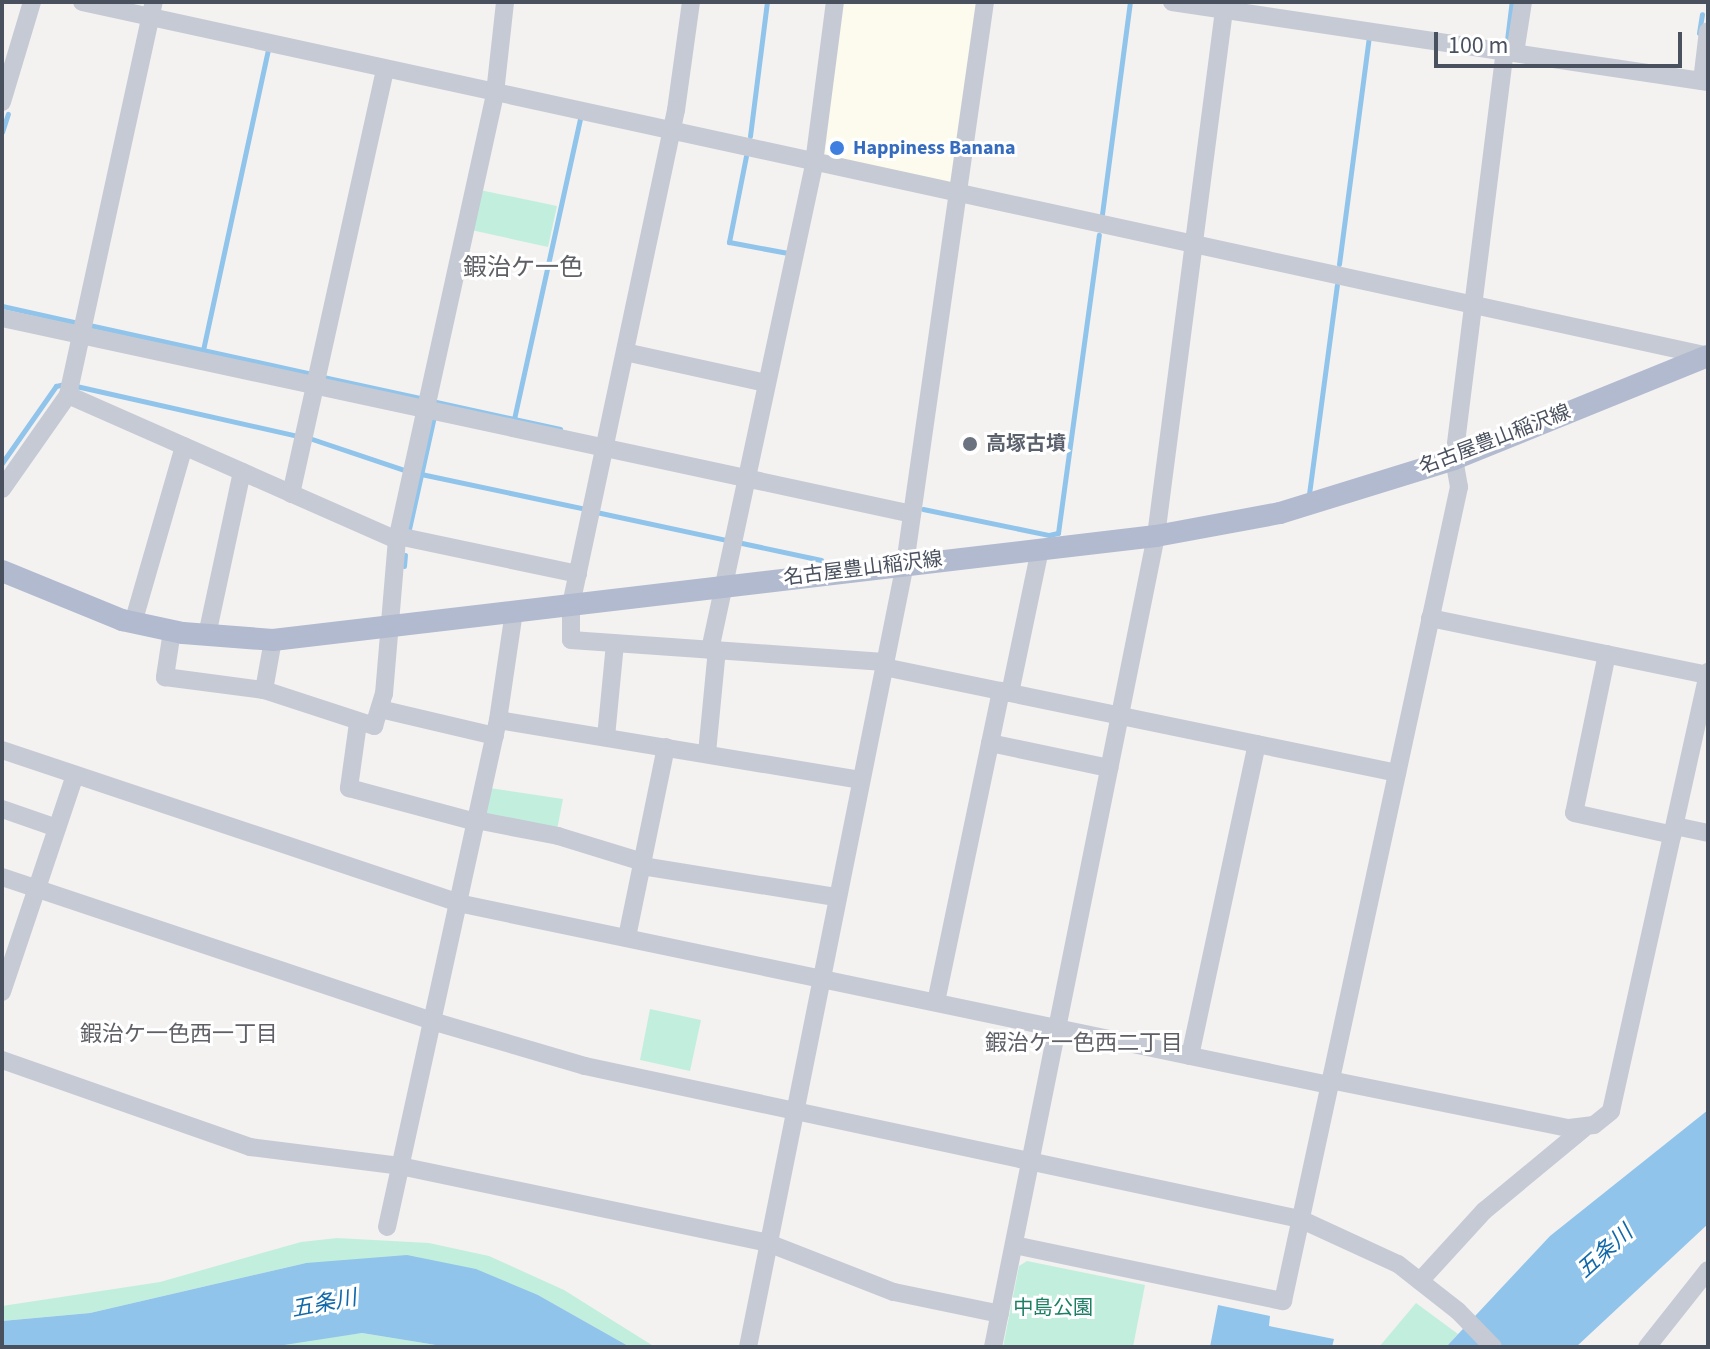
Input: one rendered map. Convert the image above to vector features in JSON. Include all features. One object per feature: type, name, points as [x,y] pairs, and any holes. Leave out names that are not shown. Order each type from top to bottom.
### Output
[{"type":"main road","name":"名古屋豊山稲沢線","points":[[3,574],[133,623],[172,631],[273,640],[1156,536],[1280,513],[1454,459],[1708,356]]},
{"type":"street","points":[[2,102],[32,2]]},
{"type":"street","points":[[82,2],[153,10],[385,69],[1708,356]]},
{"type":"street","points":[[172,631],[165,677],[264,690],[374,726],[380,709],[398,538],[495,93],[505,2]]},
{"type":"street","points":[[691,2],[672,132],[571,605],[571,640],[884,665],[1397,773]]},
{"type":"street","points":[[707,753],[722,586],[814,163],[835,2]]},
{"type":"street","points":[[748,1347],[792,1112],[905,564],[985,2]]},
{"type":"street","points":[[1172,2],[1705,81],[1708,31]]},
{"type":"street","points":[[1014,1245],[1283,1301],[1459,487],[1454,459],[1474,305],[1510,52],[1523,2]]},
{"type":"street","points":[[2,489],[68,395],[153,10]]},
{"type":"street","points":[[993,1347],[1059,1028],[1117,715],[1156,536],[1224,10]]},
{"type":"street","points":[[291,494],[385,69]]},
{"type":"street","points":[[2,318],[912,514]]},
{"type":"street","points":[[625,352],[766,383]]},
{"type":"street","points":[[68,395],[398,538],[578,574]]},
{"type":"street","points":[[133,623],[184,446]]},
{"type":"street","points":[[207,635],[242,472]]},
{"type":"street","points":[[936,1002],[990,743],[1006,692],[1040,549]]},
{"type":"street","points":[[387,1227],[496,728],[514,611]]},
{"type":"street","points":[[1420,1281],[1484,1211],[1583,1129],[1611,1111],[1708,674],[1430,618]]},
{"type":"street","points":[[264,690],[273,640]]},
{"type":"street","points":[[606,737],[615,643]]},
{"type":"street","points":[[1607,654],[1574,813],[1708,833]]},
{"type":"street","points":[[380,709],[496,728],[606,737],[860,780]]},
{"type":"street","points":[[358,723],[349,788],[476,821],[558,836],[642,864],[836,897]]},
{"type":"street","points":[[990,743],[1109,768]]},
{"type":"street","points":[[1190,1056],[1257,744]]},
{"type":"street","points":[[627,937],[666,747]]},
{"type":"street","points":[[2,750],[458,903],[1190,1056],[1583,1129]]},
{"type":"street","points":[[2,992],[7,963],[37,888],[75,775]]},
{"type":"street","points":[[2,809],[57,828]]},
{"type":"street","points":[[2,877],[432,1021],[643,1081],[1300,1219],[1398,1264],[1441,1297],[1493,1347]]},
{"type":"street","points":[[2,1060],[250,1147],[400,1166],[768,1243],[894,1292],[1000,1314]]},
{"type":"street","points":[[1647,1347],[1708,1270]]},
{"type":"shaded area","points":[[841,2],[979,2],[956,181],[950,184],[825,157],[821,151]]},
{"type":"green space","points":[[480,190],[557,206],[548,247],[471,230]]},
{"type":"green space","points":[[490,788],[563,799],[557,830],[484,816]]},
{"type":"green space","points":[[650,1009],[701,1020],[690,1071],[640,1060]]},
{"type":"green space","points":[[337,1238],[429,1243],[489,1256],[564,1290],[655,1347],[630,1347],[538,1295],[306,1263],[90,1313],[2,1321],[2,1306],[160,1282],[301,1242]]},
{"type":"green space","name":"中島公園","points":[[1027,1261],[1145,1285],[1133,1347],[1003,1347],[1019,1266]]},
{"type":"green space","points":[[1416,1303],[1458,1334],[1446,1347],[1379,1347]]},
{"type":"green space","points":[[362,1333],[448,1347],[271,1347],[282,1343]]},
{"type":"water","name":"五条川","points":[[1708,1110],[1708,1224],[1576,1347],[1446,1347],[1550,1236]]},
{"type":"water","name":"五条川","points":[[407,1255],[476,1269],[538,1295],[630,1347],[448,1347],[362,1333],[271,1347],[2,1347],[2,1321],[90,1313],[306,1263]]},
{"type":"water","points":[[1218,1305],[1270,1316],[1269,1326],[1334,1339],[1332,1347],[1210,1347]]},
{"type":"waterway","points":[[750,136],[767,2]]},
{"type":"waterway","points":[[1102,214],[1130,2]]},
{"type":"waterway","points":[[1507,40],[1512,2]]},
{"type":"waterway","points":[[1699,33],[1702,14]]},
{"type":"waterway","points":[[1339,264],[1369,35]]},
{"type":"waterway","points":[[203,350],[268,50]]},
{"type":"waterway","points":[[2,132],[8,114]]},
{"type":"waterway","points":[[514,419],[580,119]]},
{"type":"waterway","points":[[746,156],[729,242],[788,253]]},
{"type":"waterway","points":[[923,509],[1049,535],[1058,533],[1099,235]]},
{"type":"waterway","points":[[1309,494],[1337,285]]},
{"type":"waterway","points":[[2,306],[78,323]]},
{"type":"waterway","points":[[89,325],[311,374]]},
{"type":"waterway","points":[[323,377],[420,398]]},
{"type":"waterway","points":[[2,463],[56,386],[64,384]]},
{"type":"waterway","points":[[76,386],[298,436]]},
{"type":"waterway","points":[[436,402],[560,429]]},
{"type":"waterway","points":[[409,529],[434,416]]},
{"type":"waterway","points":[[309,438],[404,470]]},
{"type":"waterway","points":[[421,474],[585,509]]},
{"type":"waterway","points":[[596,512],[727,540]]},
{"type":"waterway","points":[[737,542],[821,560]]},
{"type":"waterway","points":[[404,566],[405,555]]},
{"type":"place","name":"Happiness Banana","points":[[837,148]]},
{"type":"place","name":"高塚古墳","points":[[970,444]]},
{"type":"district","name":"鍜治ケ一色","points":[[523,268]]},
{"type":"district","name":"鍜治ケ一色西一丁目","points":[[179,1035]]},
{"type":"district","name":"鍜治ケ一色西二丁目","points":[[1084,1044]]}]
